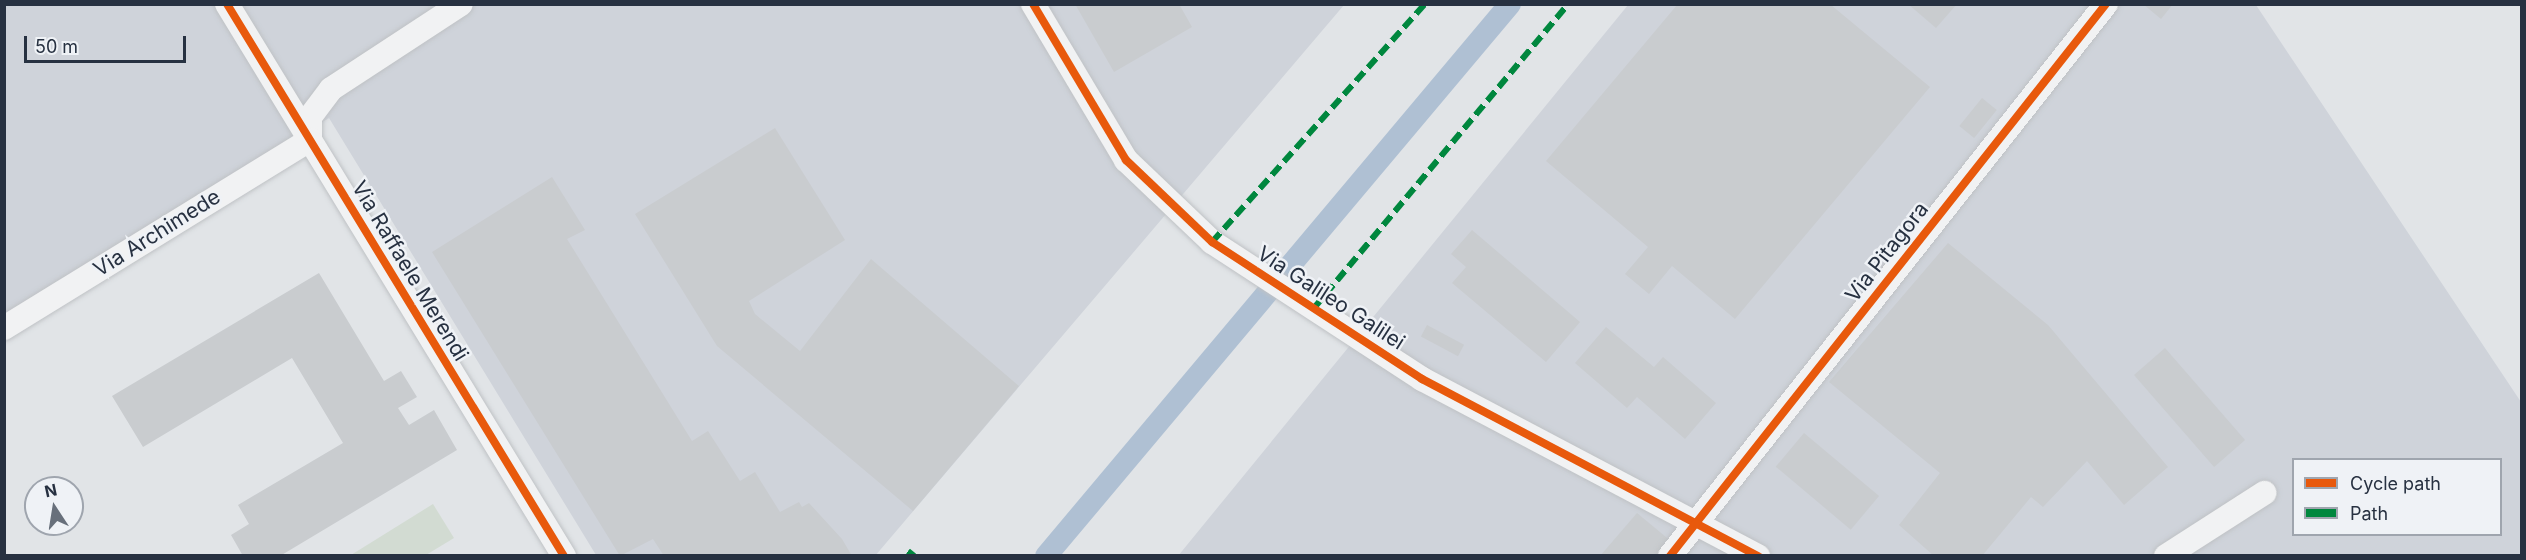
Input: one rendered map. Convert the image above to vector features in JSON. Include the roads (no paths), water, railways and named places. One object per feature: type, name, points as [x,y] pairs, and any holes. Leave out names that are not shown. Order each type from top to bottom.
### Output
[{"type":"street","name":"Via Raffaele Merendi","points":[[227,4],[564,555]]},
{"type":"street","points":[[310,140],[310,117],[331,89],[461,4]]},
{"type":"street","name":"Via Galileo Galilei","points":[[1033,4],[1126,160],[1226,251],[1422,379],[1758,555]]},
{"type":"street","name":"Via Pitagora","points":[[1670,555],[2106,4]]},
{"type":"street","name":"Via Archimede","points":[[4,328],[310,140]]},
{"type":"street","points":[[2166,555],[2264,493]]},
{"type":"waterway","points":[[1046,556],[1510,4]]}]
